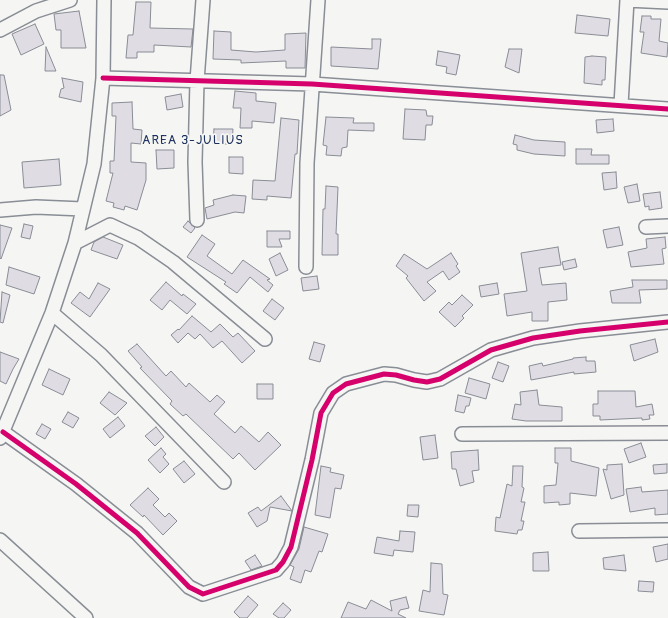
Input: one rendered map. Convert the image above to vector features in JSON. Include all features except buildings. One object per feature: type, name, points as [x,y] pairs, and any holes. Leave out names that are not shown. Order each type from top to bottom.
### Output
[{"type":"street","points":[[0,30],[36,11],[70,0]]},
{"type":"street","points":[[104,0],[103,78],[94,164],[75,243],[52,313],[1,435],[76,484],[137,533],[188,587],[203,594],[276,570],[283,562],[291,547],[312,460],[321,413],[333,393],[346,384],[384,374],[396,374],[414,380],[427,382],[440,379],[491,350],[533,338],[580,331],[668,322]]},
{"type":"street","points":[[197,220],[195,162],[197,81],[203,0]]},
{"type":"street","points":[[306,266],[307,163],[318,0]]},
{"type":"street","points":[[620,105],[627,0],[668,2]]},
{"type":"street","points":[[103,78],[312,84],[668,109]]},
{"type":"street","points":[[0,210],[36,207],[83,209]]},
{"type":"street","points":[[75,243],[110,225],[138,238],[173,262],[265,339]]},
{"type":"street","points":[[646,227],[668,226]]},
{"type":"street","points":[[52,313],[101,355],[224,482]]},
{"type":"street","points":[[462,434],[668,433]]},
{"type":"street","points":[[580,531],[668,530]]},
{"type":"street","points":[[0,540],[86,618]]},
{"type":"cycle path","points":[[103,78],[312,84],[668,109]]},
{"type":"cycle path","points":[[3,432],[76,484],[137,533],[189,587],[203,594],[276,570],[283,562],[291,547],[312,460],[321,413],[333,393],[346,384],[384,374],[396,375],[427,382],[440,379],[491,350],[533,338],[580,331],[668,322]]},
{"type":"district","name":"AREA 3-JULIUS","points":[[193,141]]}]
